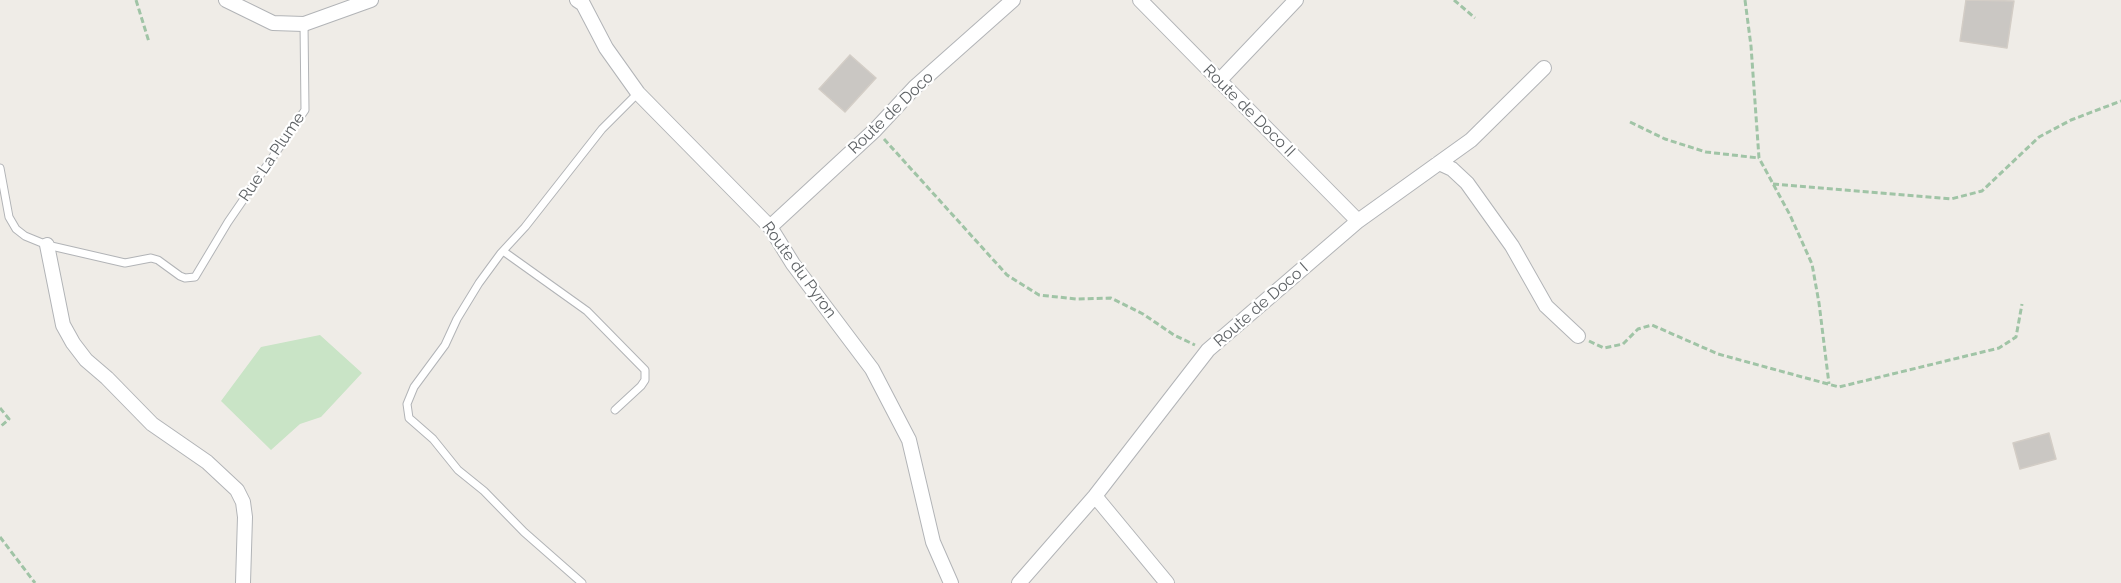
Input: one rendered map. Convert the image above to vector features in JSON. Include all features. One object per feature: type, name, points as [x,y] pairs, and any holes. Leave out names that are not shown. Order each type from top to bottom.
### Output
[{"type":"street","points":[[226,0],[273,23],[304,24],[371,0]]},
{"type":"street","name":"Route de Doco","points":[[770,226],[875,130],[915,87],[1013,0]]},
{"type":"street","name":"Route de Doco II","points":[[1140,0],[1358,221]]},
{"type":"street","points":[[1219,81],[1296,0]]},
{"type":"street","name":"Route du Pyron","points":[[582,1],[606,48],[638,93],[770,226],[794,264],[872,369],[909,440],[933,542],[951,583]]},
{"type":"street","name":"Route de Doco I","points":[[1019,583],[1095,496],[1208,350],[1358,221],[1471,140],[1544,68]]},
{"type":"street","points":[[1439,163],[1452,169],[1467,183],[1512,246],[1546,306],[1578,336]]},
{"type":"street","points":[[46,245],[63,325],[86,360],[152,424],[207,462],[237,490],[243,502],[245,516],[243,583]]},
{"type":"street","points":[[1095,496],[1167,583]]},
{"type":"lane","name":"Rue La Plume","points":[[46,245],[126,263],[151,258],[158,260],[180,276],[195,277],[228,222],[305,110],[304,24]]},
{"type":"lane","points":[[582,583],[458,470],[433,439],[409,418],[407,404],[414,387],[445,345],[457,319],[479,283],[602,129],[638,93]]},
{"type":"lane","points":[[0,168],[9,218],[16,229],[25,236],[46,245]]},
{"type":"lane","points":[[503,251],[587,311],[645,370],[645,380],[641,386],[615,410]]},
{"type":"path","points":[[136,0],[149,42]]},
{"type":"path","points":[[1454,0],[1475,18]]},
{"type":"path","points":[[1745,0],[1751,46],[1759,158],[1790,215],[1812,264],[1829,384]]},
{"type":"path","points":[[1773,184],[1951,199],[1982,191],[2039,136],[2071,120],[2121,101]]},
{"type":"path","points":[[1630,122],[1665,139],[1706,152],[1759,158]]},
{"type":"path","points":[[875,130],[1007,275],[1039,295],[1076,299],[1111,298],[1143,314],[1174,335],[1208,350]]},
{"type":"path","points":[[1578,336],[1604,348],[1623,344],[1638,329],[1652,326],[1718,354],[1839,387],[1999,348],[2016,337],[2022,304]]},
{"type":"path","points":[[0,408],[9,419],[0,427]]},
{"type":"path","points":[[0,537],[34,583]]},
{"type":"green space","points":[[320,335],[362,373],[321,417],[300,424],[271,450],[221,401],[261,347]]},
{"type":"building","points":[[1966,0],[2014,1],[2007,48],[1960,41]]},
{"type":"building","points":[[850,55],[876,78],[845,112],[819,89]]},
{"type":"building","points":[[2049,433],[2056,459],[2020,469],[2013,443]]}]
